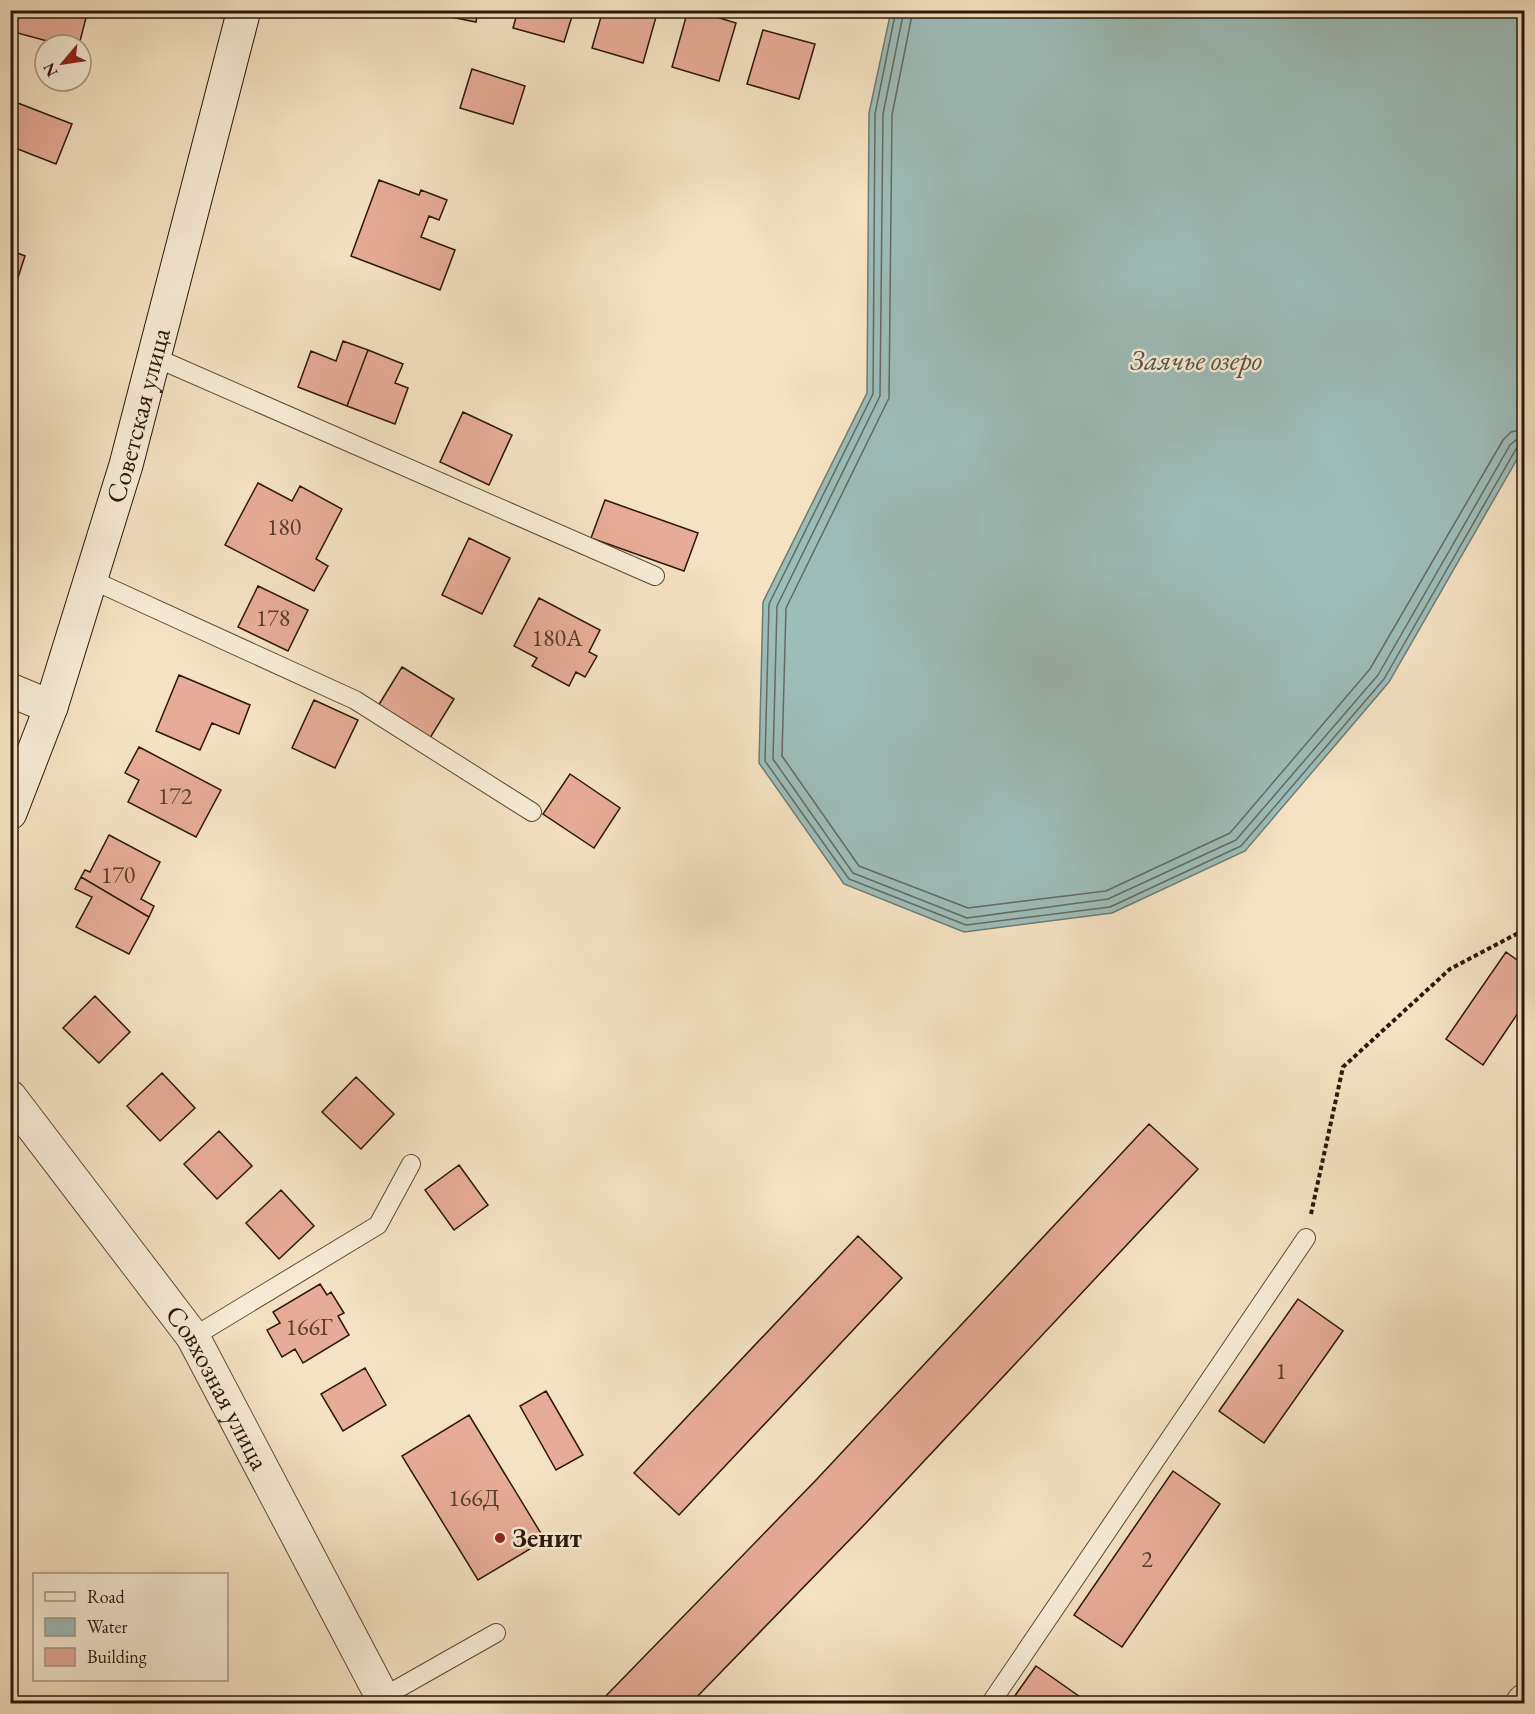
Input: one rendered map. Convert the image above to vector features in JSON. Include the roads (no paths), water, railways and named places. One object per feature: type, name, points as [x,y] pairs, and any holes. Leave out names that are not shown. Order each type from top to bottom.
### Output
[{"type":"street","name":"Советская улица","points":[[10,813],[51,707],[126,465],[244,10]]},
{"type":"street","points":[[10,690],[51,707]]},
{"type":"street","name":"Совхозная улица","points":[[10,1097],[193,1337],[384,1700]]},
{"type":"lane","points":[[154,357],[655,576]]},
{"type":"lane","points":[[90,579],[355,700],[532,812]]},
{"type":"lane","points":[[193,1337],[378,1225],[411,1164]]},
{"type":"lane","points":[[990,1704],[1306,1238]]},
{"type":"lane","points":[[384,1700],[496,1633]]},
{"type":"water","name":"Заячье озеро","points":[[891,11],[1524,11],[1524,447],[1389,682],[1245,851],[1112,913],[964,932],[844,884],[759,763],[763,602],[867,393],[869,113]]},
{"type":"place","name":"Зенит","points":[[500,1538]]}]
